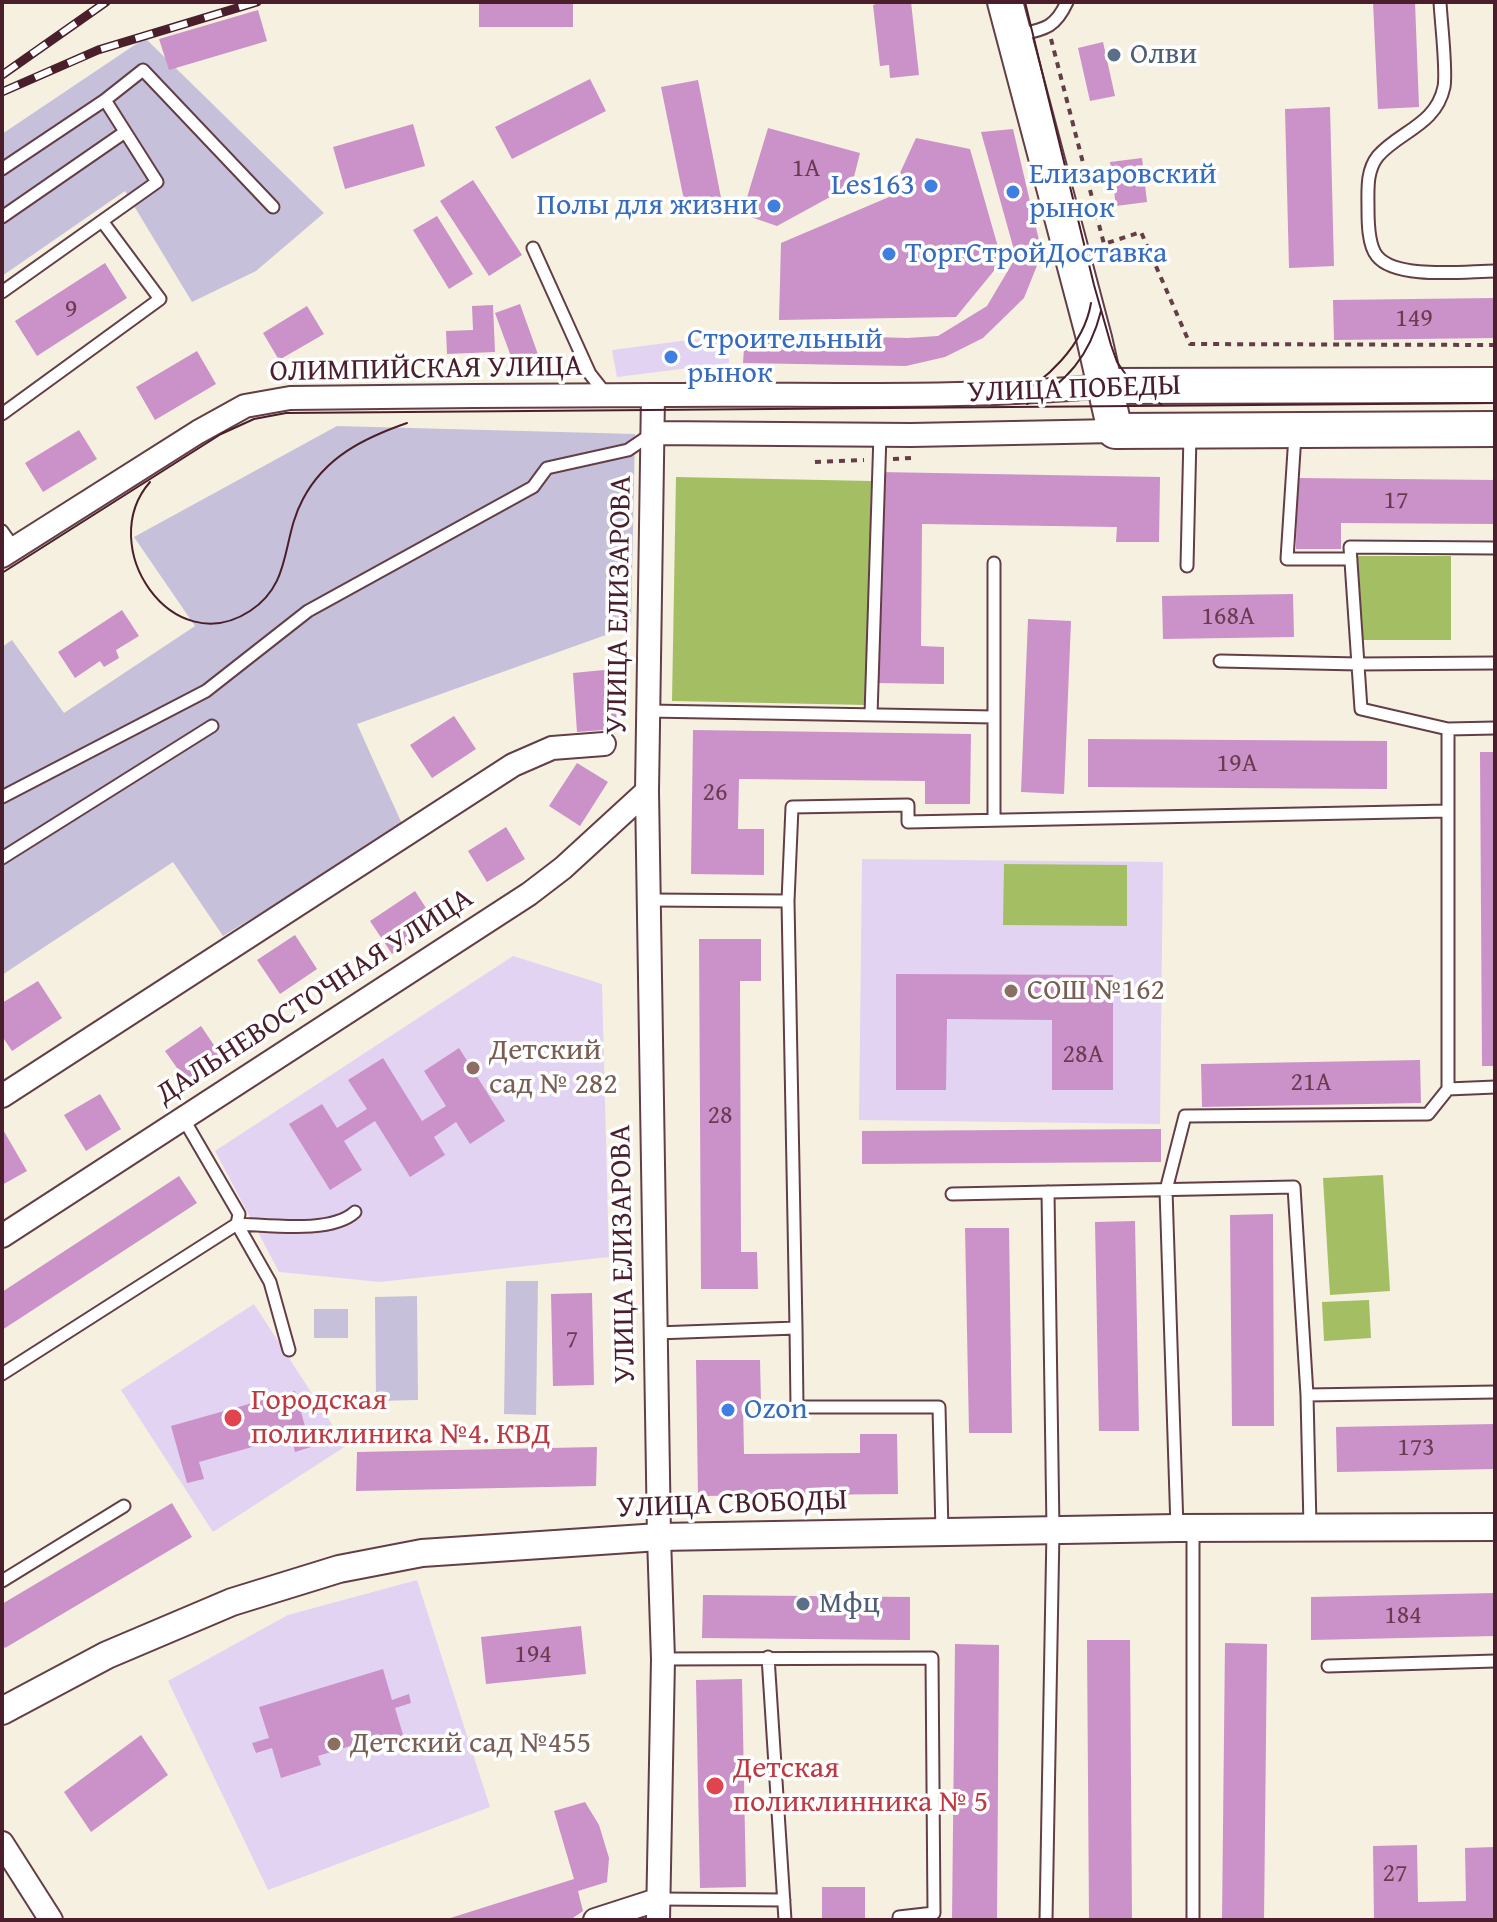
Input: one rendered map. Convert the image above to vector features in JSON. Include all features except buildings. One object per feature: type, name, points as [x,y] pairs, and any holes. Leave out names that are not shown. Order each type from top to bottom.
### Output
[{"type":"main road","points":[[1005,2],[1115,431]]},
{"type":"main road","name":"УЛИЦА ПОБЕДЫ","points":[[1105,386],[1495,385]]},
{"type":"main road","name":"УЛИЦА ПОБЕДЫ","points":[[1115,431],[1495,429]]},
{"type":"street","name":"УЛИЦА ПОБЕДЫ","points":[[653,395],[914,396],[1022,393],[1105,386]]},
{"type":"street","name":"ОЛИМПИЙСКАЯ УЛИЦА","points":[[6,545],[245,406],[304,398],[653,395]]},
{"type":"street","name":"УЛИЦА ЕЛИЗАРОВА","points":[[653,395],[647,791],[663,1659],[659,1910]]},
{"type":"street","name":"УЛИЦА ПОБЕДЫ","points":[[653,433],[1115,431]]},
{"type":"street","points":[[2,1096],[513,765],[552,748],[604,744]]},
{"type":"street","name":"ДАЛЬНЕВОСТОЧНАЯ УЛИЦА","points":[[2,1236],[529,894],[563,868],[647,791]]},
{"type":"street","name":"УЛИЦА СВОБОДЫ","points":[[2,1711],[107,1655],[232,1602],[339,1569],[422,1553],[659,1537],[1185,1528],[1495,1527]]},
{"type":"street","points":[[2,1843],[51,1920]]},
{"type":"street","points":[[595,1920],[659,1910]]},
{"type":"lane","points":[[1014,36],[1048,27],[1059,20],[1067,2]]},
{"type":"lane","points":[[1440,2],[1444,86],[1434,111],[1423,123],[1380,154],[1370,168],[1368,227],[1376,255],[1394,268],[1495,271]]},
{"type":"lane","points":[[2,169],[105,100],[143,70],[273,207]]},
{"type":"lane","points":[[2,292],[157,182],[105,100]]},
{"type":"lane","points":[[2,217],[125,132]]},
{"type":"lane","points":[[2,414],[160,299],[102,221]]},
{"type":"lane","points":[[533,248],[590,374],[608,397]]},
{"type":"lane","points":[[1295,430],[1287,559],[1351,559]]},
{"type":"lane","points":[[1187,566],[1190,431]]},
{"type":"lane","points":[[2,797],[206,691],[308,611],[533,487],[547,468],[628,450],[653,433]]},
{"type":"lane","points":[[871,715],[880,434]]},
{"type":"lane","points":[[1495,548],[1350,547],[1361,709],[1448,729],[1495,728]]},
{"type":"lane","points":[[994,563],[994,820]]},
{"type":"lane","points":[[1220,661],[1495,663]]},
{"type":"lane","points":[[648,711],[994,717]]},
{"type":"lane","points":[[2,858],[212,726]]},
{"type":"lane","points":[[1193,1920],[1185,1528],[1166,1190],[1185,1116],[1428,1114],[1448,1089],[1448,729]]},
{"type":"lane","points":[[942,1532],[939,1407],[797,1407],[788,901],[792,807],[908,805],[908,822],[1448,811]]},
{"type":"lane","points":[[649,900],[788,901]]},
{"type":"lane","points":[[1448,1089],[1495,1087]]},
{"type":"lane","points":[[183,1118],[239,1214],[237,1224],[270,1282],[289,1350]]},
{"type":"lane","points":[[952,1194],[1294,1187],[1307,1395],[1310,1528]]},
{"type":"lane","points":[[1046,1920],[1053,1530],[1048,1192]]},
{"type":"lane","points":[[2,1374],[237,1224],[333,1224],[355,1212]]},
{"type":"lane","points":[[656,1333],[796,1328]]},
{"type":"lane","points":[[1307,1395],[1495,1392]]},
{"type":"lane","points":[[2,1581],[124,1506]]},
{"type":"lane","points":[[768,1657],[785,1920]]},
{"type":"lane","points":[[663,1659],[932,1658],[934,1913],[899,1917],[899,1920]]},
{"type":"lane","points":[[1328,1666],[1495,1661]]},
{"type":"lane","points":[[659,1910],[784,1900]]},
{"type":"path","points":[[1048,27],[1104,244],[1141,232],[1190,344],[1495,345]]},
{"type":"shaded area","points":[[145,38],[324,213],[256,271],[192,302],[125,191],[2,276],[2,134]]},
{"type":"shaded area","name":"Строительный рынок","points":[[727,335],[729,363],[617,377],[612,350]]},
{"type":"shaded area","points":[[337,426],[635,434],[631,626],[357,724],[403,826],[223,936],[173,862],[2,975],[2,647],[12,640],[64,713],[195,626],[134,537]]},
{"type":"shaded area","name":"СОШ №162","points":[[862,859],[1163,862],[1160,1124],[859,1120]]},
{"type":"shaded area","name":"Детский сад № 282","points":[[513,956],[602,984],[609,1257],[380,1282],[279,1272],[215,1151]]},
{"type":"shaded area","points":[[506,1281],[538,1281],[536,1415],[504,1414]]},
{"type":"shaded area","points":[[417,1296],[418,1400],[376,1401],[375,1297]]},
{"type":"shaded area","name":"Городская поликлиника №4. КВД","points":[[254,1304],[346,1446],[213,1532],[121,1390]]},
{"type":"shaded area","points":[[314,1309],[348,1309],[348,1338],[314,1338]]},
{"type":"shaded area","name":"Детский сад №455","points":[[417,1580],[490,1807],[268,1890],[168,1681],[288,1615]]},
{"type":"green space","points":[[676,477],[871,481],[867,705],[672,701]]},
{"type":"green space","points":[[1358,556],[1451,556],[1451,640],[1359,640]]},
{"type":"green space","points":[[1004,864],[1127,865],[1127,926],[1003,925]]},
{"type":"green space","points":[[1383,1175],[1390,1291],[1330,1295],[1323,1178]]},
{"type":"green space","points":[[1369,1300],[1371,1338],[1324,1341],[1322,1302]]},
{"type":"tram line","points":[[1025,2],[1111,345],[1117,362],[1134,386],[1162,405]]},
{"type":"tram line","points":[[1009,400],[1036,383],[1072,347],[1091,303]]},
{"type":"tram line","points":[[1027,404],[1054,387],[1075,366],[1090,341],[1101,311]]},
{"type":"tram line","points":[[2,573],[221,434],[254,419],[286,413],[1495,403]]},
{"type":"tram line","points":[[150,482],[135,508],[131,536],[136,564],[150,590],[169,609],[194,621],[221,623],[250,611],[264,600],[273,587],[280,574],[296,514],[322,472],[347,451],[407,423]]},
{"type":"railway","points":[[2,75],[106,2]]},
{"type":"railway","points":[[2,92],[98,50],[257,2]]},
{"type":"place","name":"Олви","points":[[1114,55]]},
{"type":"place","name":"Les163","points":[[931,186]]},
{"type":"place","name":"Елизаровский рынок","points":[[1013,192]]},
{"type":"place","name":"Полы для жизни","points":[[774,206]]},
{"type":"place","name":"ТоргСтройДоставка","points":[[889,254]]},
{"type":"place","name":"Строительный рынок","points":[[671,357]]},
{"type":"place","name":"СОШ №162","points":[[1011,991]]},
{"type":"place","name":"Детский сад № 282","points":[[473,1068]]},
{"type":"place","name":"Ozon","points":[[728,1410]]},
{"type":"place","name":"Городская поликлиника №4. КВД","points":[[233,1418]]},
{"type":"place","name":"Мфц","points":[[803,1604]]},
{"type":"place","name":"Детский сад №455","points":[[334,1744]]},
{"type":"place","name":"Детская поликлинника № 5","points":[[715,1786]]}]
